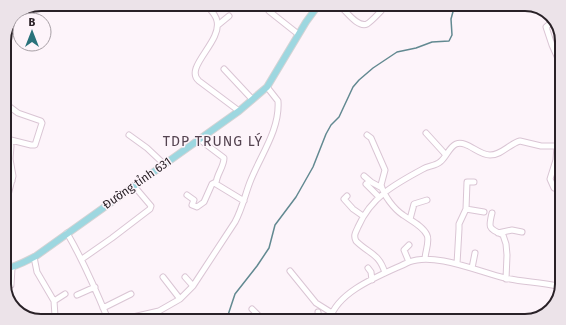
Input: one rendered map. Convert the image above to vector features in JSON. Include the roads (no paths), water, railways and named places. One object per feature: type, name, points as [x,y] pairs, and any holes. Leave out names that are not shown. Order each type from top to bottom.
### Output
[{"type":"main road","name":"Đường tỉnh 631","points":[[12,268],[34,257],[67,234],[238,111],[267,87],[298,34],[314,11]]},
{"type":"street","points":[[213,11],[218,25],[214,38],[197,65],[194,75],[199,81],[238,111]]},
{"type":"street","points":[[269,11],[298,34]]},
{"type":"street","points":[[346,11],[358,23],[363,25],[367,24],[381,11]]},
{"type":"street","points":[[218,25],[229,16]]},
{"type":"street","points":[[549,24],[546,27],[555,51]]},
{"type":"street","points":[[224,69],[252,99]]},
{"type":"street","points":[[146,314],[159,311],[180,298],[193,286],[235,222],[250,182],[274,129],[278,101],[267,87]]},
{"type":"street","points":[[11,108],[18,113],[41,121],[42,123],[35,145],[11,139]]},
{"type":"street","points":[[426,133],[446,155]]},
{"type":"street","points":[[129,135],[147,148],[164,164]]},
{"type":"street","points":[[367,135],[371,138],[385,170],[382,188]]},
{"type":"street","points":[[187,195],[194,200],[192,205],[197,207],[204,202],[212,184],[216,182],[224,162],[224,158],[199,139]]},
{"type":"street","points":[[385,273],[381,262],[377,257],[360,245],[354,238],[363,216],[379,197],[393,185],[429,166],[440,162],[454,145],[461,144],[478,152],[490,155],[497,154],[520,141],[541,146],[555,146]]},
{"type":"street","points":[[555,163],[550,179],[555,188]]},
{"type":"street","points":[[11,165],[13,176],[12,181]]},
{"type":"street","points":[[364,176],[382,188],[398,211],[427,234],[425,259]]},
{"type":"street","points":[[216,182],[218,186],[244,201]]},
{"type":"street","points":[[457,264],[459,224],[466,209],[466,182],[474,182]]},
{"type":"street","points":[[366,184],[379,197]]},
{"type":"street","points":[[82,259],[150,209],[151,206],[134,186]]},
{"type":"street","points":[[347,196],[344,200],[363,216]]},
{"type":"street","points":[[410,219],[414,204],[427,200]]},
{"type":"street","points":[[466,209],[484,212]]},
{"type":"street","points":[[492,213],[489,226],[493,230],[503,235],[506,244],[506,279]]},
{"type":"street","points":[[498,233],[512,230],[522,232]]},
{"type":"street","points":[[67,234],[82,259],[106,314]]},
{"type":"street","points":[[409,245],[404,250],[409,262]]},
{"type":"street","points":[[472,268],[476,253]]},
{"type":"street","points":[[34,257],[37,272],[54,301],[55,314]]},
{"type":"street","points":[[290,271],[316,303],[332,313],[348,294],[385,273],[413,260],[425,259],[457,264],[506,279],[555,286]]},
{"type":"street","points":[[11,285],[12,268]]},
{"type":"street","points":[[368,268],[371,272],[372,280]]},
{"type":"street","points":[[163,277],[180,298]]},
{"type":"street","points":[[185,277],[193,286]]},
{"type":"street","points":[[77,295],[95,287]]},
{"type":"street","points":[[54,301],[65,294]]},
{"type":"street","points":[[103,308],[131,294]]},
{"type":"street","points":[[252,309],[257,314]]},
{"type":"waterway","points":[[228,314],[235,294],[269,248],[275,225],[296,197],[313,167],[326,134],[331,125],[339,117],[353,87],[373,68],[397,52],[416,48],[432,42],[449,41],[452,35],[451,19],[453,11]]},
{"type":"district","name":"TDP TRUNG LÝ","points":[[213,141]]}]
